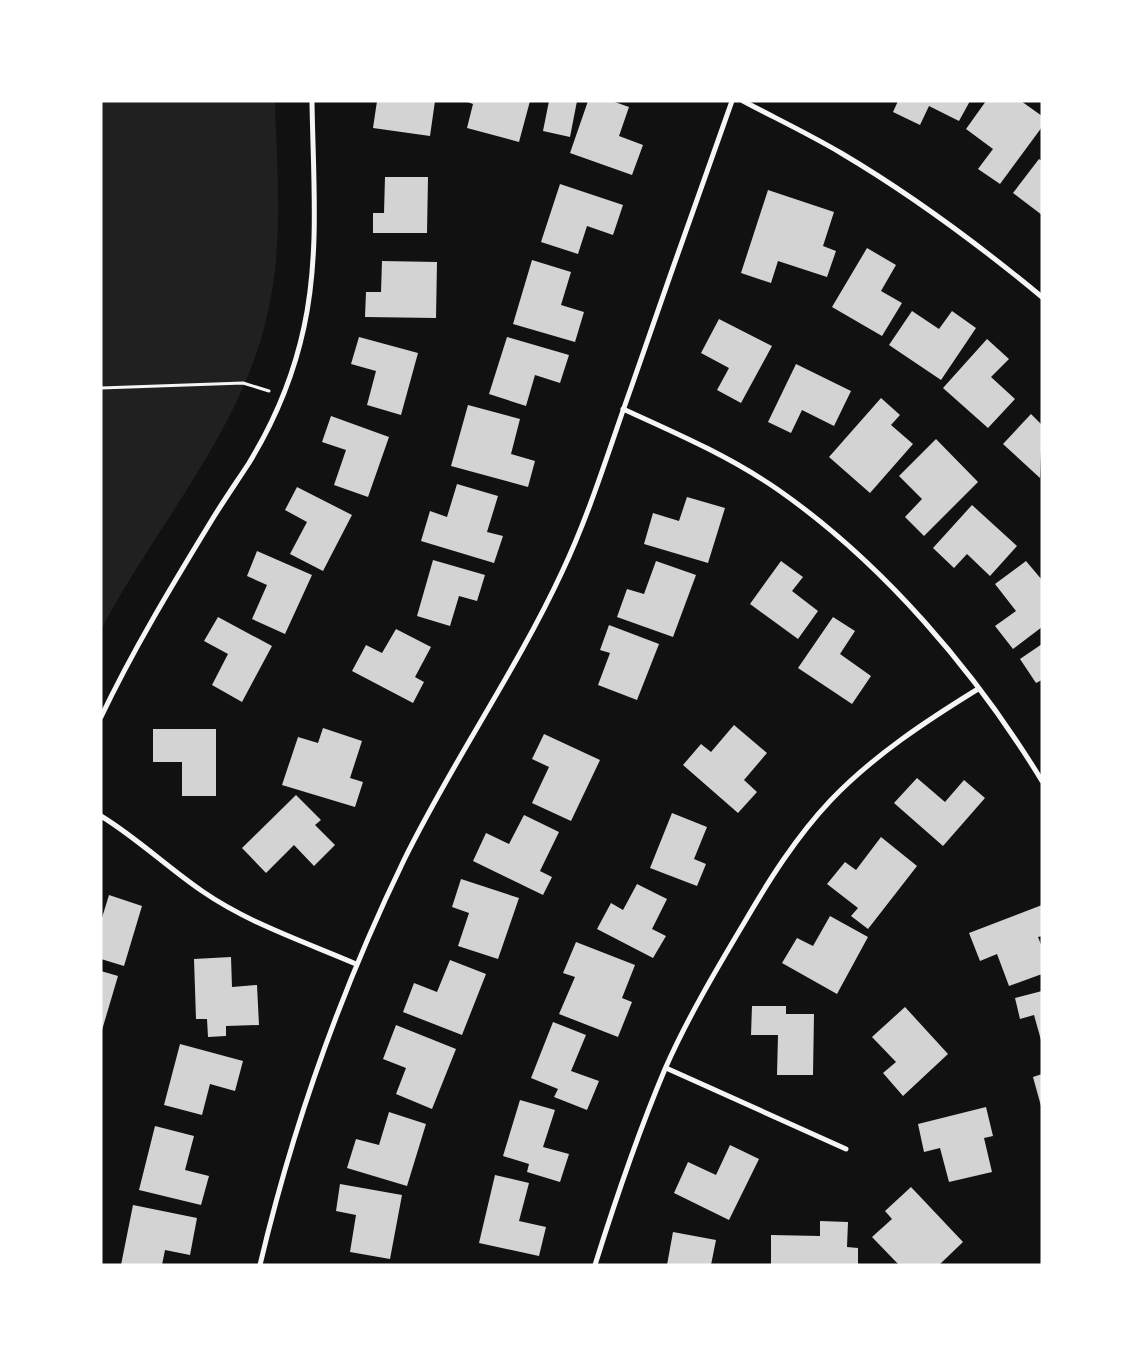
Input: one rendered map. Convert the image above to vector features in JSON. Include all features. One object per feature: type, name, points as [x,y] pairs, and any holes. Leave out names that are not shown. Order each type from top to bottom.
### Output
[{"type":"street","points":[[101,717],[162,603],[250,461],[282,394],[304,328],[312,280],[314,233],[312,101]]},
{"type":"street","points":[[260,1265],[274,1205],[303,1109],[356,964],[404,860],[451,770],[534,628],[563,571],[588,507],[732,101]]},
{"type":"street","points":[[743,101],[840,152],[921,203],[998,260],[1042,297]]},
{"type":"street","points":[[623,409],[718,454],[777,489],[832,531],[928,627],[978,689],[1022,749],[1042,781]]},
{"type":"street","points":[[595,1265],[620,1185],[666,1068],[716,970],[764,889],[802,835],[831,801],[862,770],[938,714],[978,689]]},
{"type":"street","points":[[101,816],[131,834],[202,891],[242,914],[356,964]]},
{"type":"street","points":[[666,1068],[846,1149]]},
{"type":"path","points":[[101,388],[243,382],[282,394]]},
{"type":"shaded area","points":[[101,101],[275,101],[278,236],[276,263],[267,316],[255,359],[238,399],[194,478],[146,553],[101,630]]},
{"type":"building","points":[[377,101],[435,101],[430,136],[373,128]]},
{"type":"building","points":[[465,101],[530,101],[519,142],[467,128],[473,104]]},
{"type":"building","points":[[549,101],[577,101],[570,137],[543,131]]},
{"type":"building","points":[[588,101],[612,101],[629,107],[619,136],[643,145],[632,175],[570,153]]},
{"type":"building","points":[[898,101],[970,101],[959,121],[929,106],[920,125],[893,112]]},
{"type":"building","points":[[986,101],[1021,101],[1042,116],[1042,127],[1000,184],[978,169],[993,149],[966,129]]},
{"type":"building","points":[[1039,159],[1042,161],[1042,215],[1013,193]]},
{"type":"building","points":[[385,177],[428,177],[427,233],[373,233],[373,213],[384,213]]},
{"type":"building","points":[[560,184],[623,205],[613,235],[587,226],[578,254],[541,242]]},
{"type":"building","points":[[768,190],[834,212],[823,246],[836,251],[827,277],[778,261],[771,283],[741,273]]},
{"type":"building","points":[[867,248],[896,265],[881,291],[902,303],[882,336],[832,307]]},
{"type":"building","points":[[532,260],[571,272],[561,305],[584,312],[575,342],[513,324]]},
{"type":"building","points":[[382,261],[437,262],[436,318],[365,317],[366,292],[381,292]]},
{"type":"building","points":[[912,311],[939,329],[952,311],[976,328],[941,380],[889,345]]},
{"type":"building","points":[[719,319],[772,346],[741,403],[717,390],[729,368],[701,353]]},
{"type":"building","points":[[359,337],[418,353],[401,415],[367,405],[376,371],[351,364]]},
{"type":"building","points":[[507,337],[569,355],[560,383],[535,375],[526,406],[489,394]]},
{"type":"building","points":[[987,339],[1009,359],[991,377],[1015,399],[988,428],[943,388]]},
{"type":"building","points":[[796,364],[851,391],[834,426],[802,410],[791,433],[768,422]]},
{"type":"building","points":[[881,398],[900,415],[891,425],[913,444],[870,493],[829,457]]},
{"type":"building","points":[[468,405],[520,419],[511,454],[535,461],[528,487],[451,466]]},
{"type":"building","points":[[1031,414],[1042,425],[1040,478],[1003,444]]},
{"type":"building","points":[[331,416],[389,437],[368,497],[334,485],[346,450],[322,442]]},
{"type":"building","points":[[936,439],[978,482],[924,536],[905,517],[922,499],[899,476]]},
{"type":"building","points":[[457,484],[498,496],[487,532],[503,536],[494,563],[421,541],[430,511],[447,517]]},
{"type":"building","points":[[297,487],[352,515],[323,571],[290,554],[307,522],[285,510]]},
{"type":"building","points":[[687,497],[725,508],[708,563],[644,544],[653,513],[679,521]]},
{"type":"building","points":[[972,505],[1017,546],[990,576],[967,554],[954,568],[933,548]]},
{"type":"building","points":[[257,551],[312,575],[285,634],[252,619],[267,585],[247,576]]},
{"type":"building","points":[[433,560],[485,575],[477,601],[459,596],[450,626],[417,616]]},
{"type":"building","points":[[656,561],[696,575],[673,637],[617,617],[627,589],[644,594]]},
{"type":"building","points":[[781,561],[803,577],[792,591],[818,611],[798,639],[750,604]]},
{"type":"building","points":[[1026,561],[1042,580],[1042,627],[1013,649],[995,626],[1016,611],[995,584]]},
{"type":"building","points":[[218,617],[272,646],[242,702],[212,685],[228,654],[204,641]]},
{"type":"building","points":[[833,617],[855,631],[840,654],[871,676],[852,704],[798,668]]},
{"type":"building","points":[[609,625],[659,644],[637,700],[598,685],[610,653],[600,650]]},
{"type":"building","points":[[396,629],[431,647],[415,677],[424,682],[413,703],[352,671],[366,645],[382,653]]},
{"type":"building","points":[[1042,644],[1042,680],[1036,683],[1020,659]]},
{"type":"building","points":[[734,725],[767,753],[744,780],[757,792],[738,813],[683,765],[701,744],[711,752]]},
{"type":"building","points":[[323,728],[362,741],[350,778],[363,782],[355,807],[282,785],[298,737],[318,743]]},
{"type":"building","points":[[153,729],[216,729],[216,796],[182,796],[182,762],[153,762]]},
{"type":"building","points":[[544,734],[600,760],[571,821],[532,803],[549,767],[532,759]]},
{"type":"building","points":[[917,778],[945,802],[964,780],[985,798],[943,846],[894,803]]},
{"type":"building","points":[[296,795],[321,820],[315,825],[335,845],[314,866],[294,845],[266,873],[242,848]]},
{"type":"building","points":[[672,813],[707,827],[694,859],[706,864],[697,886],[650,868]]},
{"type":"building","points":[[524,815],[559,832],[540,871],[552,877],[543,895],[473,861],[486,833],[509,844]]},
{"type":"building","points":[[881,837],[917,866],[868,929],[851,916],[858,908],[827,884],[845,862],[856,870]]},
{"type":"building","points":[[461,879],[519,898],[498,959],[458,946],[469,913],[452,907]]},
{"type":"building","points":[[637,884],[667,899],[652,929],[666,936],[653,958],[597,929],[611,903],[623,910]]},
{"type":"building","points":[[109,895],[142,906],[124,966],[101,959],[101,921]]},
{"type":"building","points":[[1042,905],[1042,936],[1038,937],[1042,947],[1042,974],[1009,986],[997,954],[980,961],[969,933]]},
{"type":"building","points":[[830,916],[868,937],[837,994],[782,963],[797,938],[813,946]]},
{"type":"building","points":[[576,942],[635,965],[622,998],[632,1002],[618,1037],[559,1014],[575,977],[563,973]]},
{"type":"building","points":[[231,957],[232,987],[257,985],[259,1025],[226,1026],[226,1036],[208,1037],[207,1019],[196,1019],[194,959]]},
{"type":"building","points":[[450,960],[486,974],[462,1035],[403,1012],[414,983],[437,992]]},
{"type":"building","points":[[101,971],[118,976],[102,1030],[101,1030]]},
{"type":"building","points":[[1042,991],[1041,1040],[1034,1015],[1020,1019],[1015,998]]},
{"type":"building","points":[[752,1006],[786,1006],[786,1014],[814,1014],[813,1075],[777,1075],[778,1035],[751,1035]]},
{"type":"building","points":[[905,1007],[948,1054],[903,1096],[883,1073],[896,1062],[872,1037]]},
{"type":"building","points":[[553,1022],[586,1035],[571,1071],[599,1081],[587,1110],[554,1097],[558,1089],[531,1078]]},
{"type":"building","points":[[396,1025],[456,1049],[432,1109],[396,1094],[406,1068],[383,1059]]},
{"type":"building","points":[[180,1044],[243,1061],[235,1091],[210,1084],[202,1115],[164,1105]]},
{"type":"building","points":[[1042,1074],[1042,1106],[1041,1106],[1033,1077]]},
{"type":"building","points":[[520,1100],[555,1110],[543,1147],[569,1154],[560,1182],[527,1172],[529,1164],[503,1156]]},
{"type":"building","points":[[986,1107],[993,1136],[984,1138],[992,1172],[949,1182],[940,1148],[924,1152],[918,1124]]},
{"type":"building","points":[[389,1112],[426,1124],[407,1186],[347,1168],[356,1139],[379,1145]]},
{"type":"building","points":[[155,1126],[194,1136],[185,1170],[209,1176],[201,1205],[139,1190]]},
{"type":"building","points":[[730,1145],[759,1159],[729,1220],[674,1193],[688,1162],[716,1175]]},
{"type":"building","points":[[495,1175],[529,1183],[519,1221],[546,1227],[539,1256],[479,1243]]},
{"type":"building","points":[[340,1184],[402,1195],[390,1259],[350,1252],[356,1215],[336,1211]]},
{"type":"building","points":[[911,1187],[963,1242],[939,1265],[899,1265],[872,1237],[892,1219],[885,1211]]},
{"type":"building","points":[[133,1205],[197,1218],[190,1255],[165,1250],[162,1265],[121,1265]]},
{"type":"building","points":[[820,1221],[848,1222],[847,1247],[858,1248],[858,1265],[771,1265],[771,1235],[820,1236]]},
{"type":"building","points":[[673,1232],[716,1240],[711,1265],[667,1265]]}]
